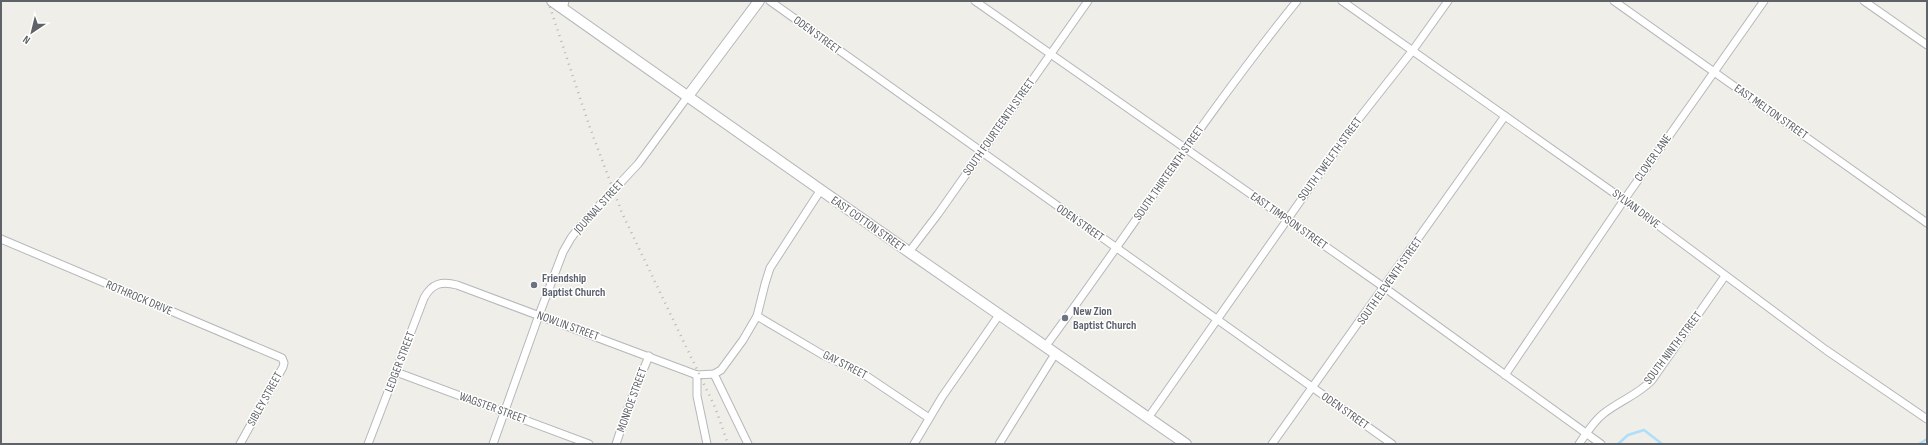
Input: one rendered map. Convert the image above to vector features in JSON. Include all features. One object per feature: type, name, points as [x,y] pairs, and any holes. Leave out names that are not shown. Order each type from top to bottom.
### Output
[{"type":"main road","name":"EAST COTTON STREET","points":[[552,1],[564,5],[820,190],[1186,444]]},
{"type":"main road","points":[[688,96],[760,1]]},
{"type":"street","name":"ODEN STREET","points":[[770,1],[1116,249],[1392,444]]},
{"type":"street","name":"EAST TIMPSON STREET","points":[[975,1],[1050,55],[1186,147],[1601,444]]},
{"type":"street","name":"SOUTH FOURTEENTH STREET","points":[[909,252],[1088,1]]},
{"type":"street","name":"SOUTH THIRTEENTH STREET","points":[[1045,346],[1116,249],[1186,147],[1248,61],[1297,1]]},
{"type":"street","name":"SYLVAN DRIVE","points":[[1342,1],[1624,200],[1826,350],[1927,419]]},
{"type":"street","name":"SOUTH TWELFTH STREET","points":[[1148,418],[1353,126],[1413,50],[1448,1]]},
{"type":"street","name":"EAST MELTON STREET","points":[[1614,1],[1927,223]]},
{"type":"street","name":"CLOVER LANE","points":[[1505,375],[1624,200],[1764,1]]},
{"type":"street","points":[[1864,1],[1927,45]]},
{"type":"street","name":"JOURNAL STREET","points":[[493,444],[563,252],[571,238],[585,220],[638,164],[688,96]]},
{"type":"street","name":"SOUTH ELEVENTH STREET","points":[[1272,444],[1385,288],[1505,116]]},
{"type":"street","points":[[707,444],[697,396],[697,375],[714,374],[721,370],[728,362],[757,316],[764,284],[770,268],[820,190]]},
{"type":"street","name":"ROTHROCK DRIVE","points":[[1,239],[193,321],[278,355]]},
{"type":"street","name":"SOUTH NINTH STREET","points":[[1580,444],[1602,414],[1638,392],[1652,380],[1725,276]]},
{"type":"street","name":"NOWLIN STREET","points":[[437,284],[447,283],[457,285],[697,375]]},
{"type":"street","name":"LEDGER STREET","points":[[368,444],[424,298],[431,288],[437,284]]},
{"type":"street","points":[[914,444],[999,315]]},
{"type":"street","name":"GAY STREET","points":[[757,316],[824,355],[862,373],[930,418]]},
{"type":"street","points":[[999,444],[1055,354]]},
{"type":"street","name":"SIBLEY STREET","points":[[240,444],[283,366],[283,360],[278,355]]},
{"type":"street","name":"MONROE STREET","points":[[616,444],[630,402],[649,356]]},
{"type":"street","name":"WAGSTER STREET","points":[[396,372],[589,444]]},
{"type":"street","points":[[714,374],[748,444]]},
{"type":"waterway","points":[[1618,444],[1628,435],[1644,430],[1662,444]]},
{"type":"waterway","points":[[1919,444],[1927,439]]},
{"type":"railway","points":[[548,1],[590,128],[622,213],[715,407],[728,444]]},
{"type":"place","name":"Friendship Baptist Church","points":[[534,285]]},
{"type":"place","name":"New Zion Baptist Church","points":[[1065,318]]}]
